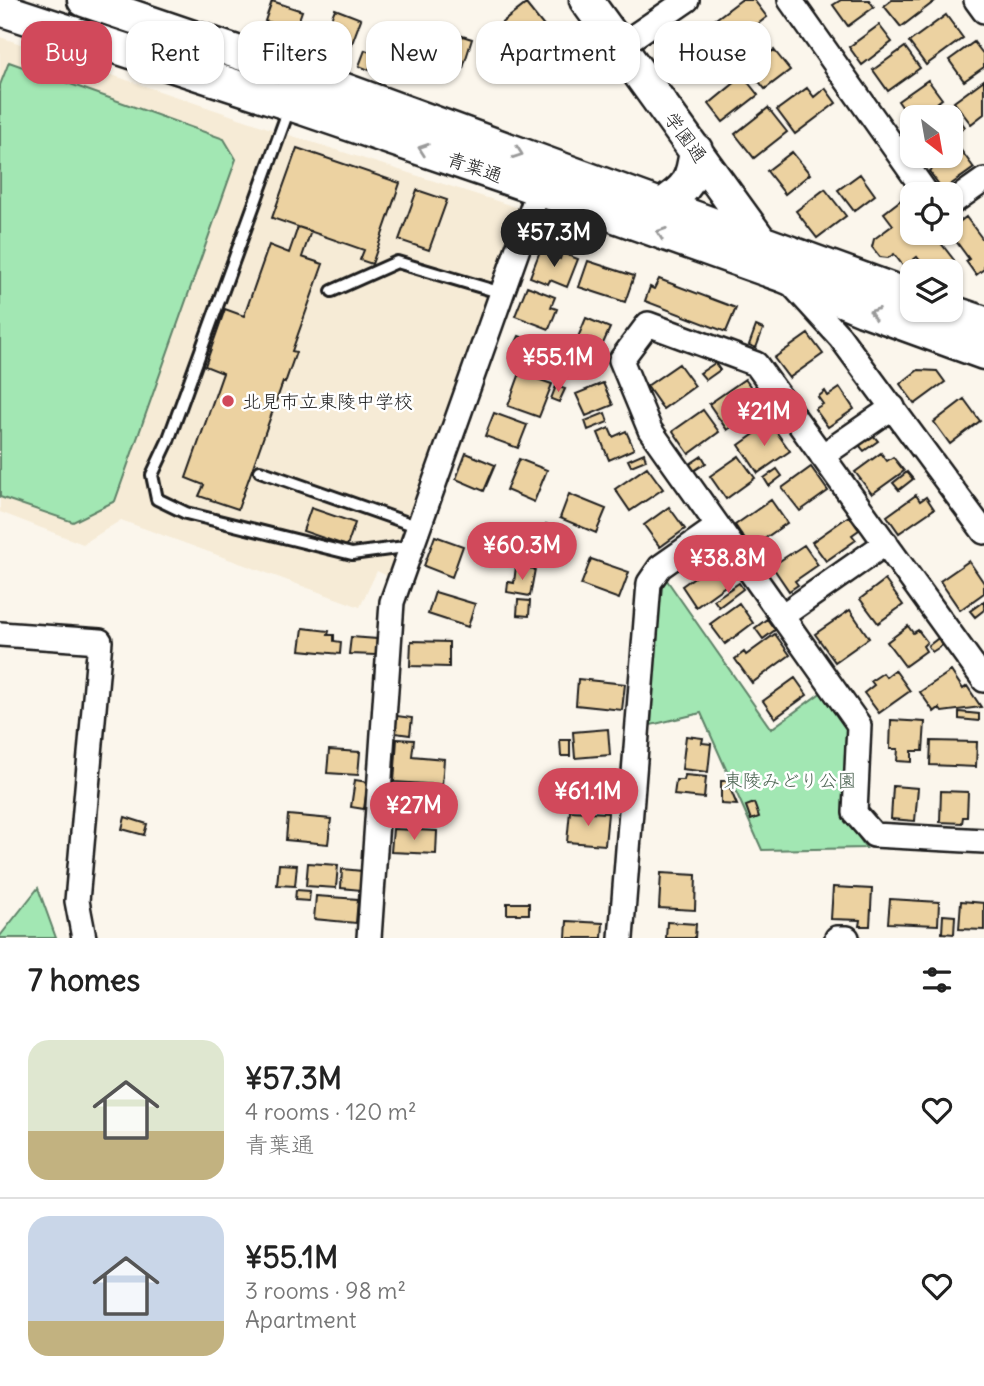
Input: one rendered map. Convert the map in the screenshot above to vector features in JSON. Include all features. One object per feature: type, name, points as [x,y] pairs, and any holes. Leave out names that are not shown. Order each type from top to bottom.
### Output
[{"type":"street","name":"青葉通","points":[[84,0],[539,189],[784,276],[863,309],[984,353]]},
{"type":"street","name":"学園通","points":[[586,0],[602,21]]},
{"type":"street","points":[[640,32],[687,0]]},
{"type":"street","points":[[790,0],[919,182]]},
{"type":"street","points":[[976,0],[984,11]]},
{"type":"street","name":"青葉通","points":[[0,9],[296,89],[662,205],[900,293]]},
{"type":"street","name":"学園通","points":[[640,73],[784,276]]},
{"type":"street","points":[[662,205],[683,191],[693,175],[696,150]]},
{"type":"street","points":[[963,195],[984,180]]},
{"type":"street","points":[[369,938],[392,602],[539,189]]},
{"type":"street","points":[[784,276],[840,337],[984,532]]},
{"type":"street","points":[[963,316],[984,323]]},
{"type":"street","points":[[984,680],[756,364],[648,324],[621,360],[650,430],[859,725],[855,813],[874,835],[984,841]]},
{"type":"street","points":[[822,456],[893,407]]},
{"type":"street","points":[[621,938],[649,583],[660,567],[717,527]]},
{"type":"street","points":[[782,616],[886,543]]},
{"type":"street","points":[[0,634],[100,641],[77,901],[84,938]]},
{"type":"street","points":[[837,938],[847,938]]},
{"type":"lane","points":[[296,89],[168,441],[152,475],[156,499],[186,513],[352,554],[415,537]]},
{"type":"lane","points":[[332,291],[397,262],[502,293]]},
{"type":"lane","points":[[260,471],[415,537]]},
{"type":"shaded area","name":"北見市立東陵中学校","points":[[0,37],[21,44],[21,84],[112,84],[112,75],[126,80],[126,84],[139,84],[522,209],[393,579],[377,571],[360,607],[121,520],[83,544],[0,512]]},
{"type":"green space","points":[[9,62],[21,66],[21,84],[70,84],[224,139],[236,159],[115,501],[73,522],[0,497],[0,85]]},
{"type":"green space","name":"東陵みどり公園","points":[[664,576],[771,729],[822,692],[850,733],[843,814],[866,848],[762,850],[701,713],[651,725],[656,592]]},
{"type":"green space","points":[[38,888],[56,938],[0,938],[0,936]]},
{"type":"building","points":[[741,0],[754,0],[767,17],[762,21],[713,21]]},
{"type":"building","points":[[841,0],[869,0],[874,7],[848,26],[833,5]]},
{"type":"building","points":[[892,0],[935,1],[901,27],[884,6]]},
{"type":"building","points":[[272,1],[302,11],[298,21],[265,21]]},
{"type":"building","points":[[526,4],[540,21],[504,21]]},
{"type":"building","points":[[335,9],[361,19],[352,43],[352,21],[330,21]]},
{"type":"building","points":[[946,15],[963,38],[926,65],[909,42]]},
{"type":"building","points":[[879,25],[892,42],[862,65],[849,47]]},
{"type":"building","points":[[462,36],[472,39],[462,68]]},
{"type":"building","points":[[974,42],[984,55],[984,67],[964,81],[949,60]]},
{"type":"building","points":[[905,47],[920,68],[888,91],[873,70]]},
{"type":"building","points":[[365,50],[366,50],[366,69],[359,66]]},
{"type":"building","points":[[774,50],[790,70],[765,89],[761,84],[771,84],[771,52]]},
{"type":"building","points":[[928,80],[942,99],[934,105],[901,105],[898,101]]},
{"type":"building","points":[[984,80],[984,114],[971,124],[963,114],[963,105],[956,105],[954,102]]},
{"type":"building","points":[[733,84],[749,84],[758,95],[723,122],[709,104]]},
{"type":"building","points":[[807,88],[814,97],[825,88],[836,103],[795,134],[777,110]]},
{"type":"building","points":[[768,108],[787,132],[754,158],[735,134]]},
{"type":"building","points":[[297,148],[400,183],[372,264],[360,260],[364,250],[272,218]]},
{"type":"building","points":[[792,152],[810,174],[785,194],[767,171]]},
{"type":"building","points":[[963,153],[974,168],[954,182],[937,182],[929,171],[933,168],[963,168]]},
{"type":"building","points":[[860,174],[875,195],[854,211],[838,190]]},
{"type":"building","points":[[825,189],[846,216],[817,238],[796,211]]},
{"type":"building","points":[[417,190],[447,200],[429,250],[399,240]]},
{"type":"building","points":[[900,201],[900,245],[942,245],[953,259],[917,257],[900,259],[900,262],[894,254],[888,258],[880,257],[872,247],[874,239],[893,225],[884,213]]},
{"type":"building","points":[[966,217],[984,241],[984,269],[976,275],[959,245],[963,245],[963,219]]},
{"type":"building","points":[[298,227],[311,231],[302,257],[323,264],[292,351],[296,352],[238,509],[199,496],[204,485],[186,478],[223,373],[205,366],[225,309],[244,316],[269,245],[289,253]]},
{"type":"building","points":[[540,251],[560,259],[562,253],[578,259],[567,287],[550,280],[548,284],[530,277]]},
{"type":"building","points":[[588,261],[634,276],[625,302],[579,287]]},
{"type":"building","points":[[659,279],[736,308],[726,332],[645,301],[650,287],[654,289]]},
{"type":"building","points":[[527,286],[555,297],[551,307],[557,309],[549,329],[515,316]]},
{"type":"building","points":[[586,318],[610,328],[597,357],[574,347]]},
{"type":"building","points":[[756,326],[763,329],[756,348],[749,345]]},
{"type":"building","points":[[808,334],[823,354],[789,378],[774,358]]},
{"type":"building","points":[[519,336],[550,348],[540,371],[509,358]]},
{"type":"building","points":[[715,363],[720,370],[706,380],[700,373]]},
{"type":"building","points":[[679,364],[695,386],[663,409],[647,386]]},
{"type":"building","points":[[918,370],[937,371],[945,382],[915,404],[900,384]]},
{"type":"building","points":[[520,373],[552,384],[539,417],[508,406]]},
{"type":"building","points":[[745,379],[758,397],[747,405],[752,412],[727,430],[709,404]]},
{"type":"building","points":[[603,383],[613,405],[586,416],[576,394]]},
{"type":"building","points":[[556,386],[565,389],[559,402],[551,399]]},
{"type":"building","points":[[840,388],[854,409],[828,427],[815,409],[823,404],[818,397],[825,391],[828,396]]},
{"type":"building","points":[[766,396],[770,402],[756,412],[752,406]]},
{"type":"building","points":[[964,399],[980,421],[950,444],[934,422]]},
{"type":"building","points":[[703,410],[719,432],[689,454],[673,431]]},
{"type":"building","points":[[494,413],[527,425],[518,448],[485,436]]},
{"type":"building","points":[[605,413],[608,422],[588,430],[585,421]]},
{"type":"building","points":[[770,423],[790,451],[758,473],[739,445]]},
{"type":"building","points":[[609,428],[613,437],[626,431],[634,449],[609,460],[598,433]]},
{"type":"building","points":[[873,435],[878,441],[864,451],[859,445]]},
{"type":"building","points":[[466,453],[495,465],[484,491],[456,479]]},
{"type":"building","points":[[644,453],[646,460],[631,466],[628,460]]},
{"type":"building","points":[[881,453],[887,461],[893,457],[904,471],[872,494],[855,472]]},
{"type":"building","points":[[702,456],[706,463],[692,472],[687,466]]},
{"type":"building","points":[[739,456],[755,478],[726,499],[710,476]]},
{"type":"building","points":[[519,459],[547,470],[534,502],[506,490]]},
{"type":"building","points":[[647,467],[663,489],[630,511],[615,489]]},
{"type":"building","points":[[811,467],[828,491],[800,511],[782,488]]},
{"type":"building","points":[[777,469],[782,476],[769,486],[764,478]]},
{"type":"building","points":[[907,472],[913,479],[899,490],[893,483]]},
{"type":"building","points":[[569,494],[606,509],[596,533],[560,518]]},
{"type":"building","points":[[916,495],[920,501],[926,497],[934,509],[899,533],[887,516]]},
{"type":"building","points":[[771,500],[787,523],[754,546],[751,542],[748,544],[735,525]]},
{"type":"building","points":[[669,507],[685,529],[660,547],[644,525]]},
{"type":"building","points":[[311,508],[355,523],[347,546],[303,531]]},
{"type":"building","points":[[849,516],[859,530],[852,535],[856,540],[826,561],[812,542]]},
{"type":"building","points":[[546,524],[572,536],[558,566],[548,561],[545,567],[530,560]]},
{"type":"building","points":[[435,536],[463,546],[452,577],[424,566]]},
{"type":"building","points":[[804,545],[818,565],[795,581],[798,585],[789,591],[772,566]]},
{"type":"building","points":[[591,559],[629,572],[619,599],[581,585]]},
{"type":"building","points":[[717,561],[728,578],[725,580],[728,584],[696,607],[682,586]]},
{"type":"building","points":[[969,561],[984,583],[984,593],[960,610],[940,581]]},
{"type":"building","points":[[516,566],[535,569],[530,596],[507,592],[508,582],[514,583]]},
{"type":"building","points":[[885,580],[903,605],[878,623],[860,599]]},
{"type":"building","points":[[739,583],[743,589],[719,607],[714,600]]},
{"type":"building","points":[[435,592],[475,604],[468,627],[428,614]]},
{"type":"building","points":[[518,600],[530,601],[529,616],[517,615]]},
{"type":"building","points":[[984,601],[984,610],[975,617],[970,611]]},
{"type":"building","points":[[739,603],[753,623],[725,644],[710,624]]},
{"type":"building","points":[[850,610],[869,638],[835,662],[815,634]]},
{"type":"building","points":[[767,619],[775,630],[763,639],[755,628]]},
{"type":"building","points":[[908,626],[913,633],[918,630],[927,642],[923,646],[926,651],[905,666],[887,642]]},
{"type":"building","points":[[303,628],[329,631],[328,635],[334,635],[334,641],[341,642],[340,654],[300,650]]},
{"type":"building","points":[[775,634],[790,655],[752,683],[735,659],[744,652],[746,655]]},
{"type":"building","points":[[941,636],[946,643],[932,652],[928,646]]},
{"type":"building","points":[[351,637],[377,639],[376,655],[349,654]]},
{"type":"building","points":[[411,641],[449,642],[449,667],[410,666]]},
{"type":"building","points":[[895,670],[910,691],[879,713],[864,693],[874,685],[871,681],[883,673],[886,677]]},
{"type":"building","points":[[951,671],[963,689],[967,686],[981,707],[942,712],[939,708],[934,712],[920,692]]},
{"type":"building","points":[[795,678],[807,695],[775,718],[763,701]]},
{"type":"building","points":[[578,679],[625,684],[622,710],[576,705]]},
{"type":"building","points":[[959,712],[979,714],[979,721],[959,719]]},
{"type":"building","points":[[397,716],[412,718],[410,735],[395,733]]},
{"type":"building","points":[[891,720],[925,722],[923,751],[912,751],[912,762],[897,761],[898,749],[890,749]]},
{"type":"building","points":[[608,729],[610,755],[575,758],[573,732]]},
{"type":"building","points":[[686,736],[703,738],[702,743],[711,744],[708,772],[682,769]]},
{"type":"building","points":[[397,739],[414,740],[412,756],[444,759],[442,785],[394,782]]},
{"type":"building","points":[[560,740],[570,740],[570,756],[561,756]]},
{"type":"building","points":[[931,741],[977,742],[976,767],[930,765]]},
{"type":"building","points":[[329,750],[360,752],[358,775],[327,773]]},
{"type":"building","points":[[685,775],[706,777],[704,798],[674,795],[676,780],[684,780]]},
{"type":"building","points":[[355,780],[368,782],[364,809],[351,807]]},
{"type":"building","points":[[721,781],[727,781],[737,805],[721,804]]},
{"type":"building","points":[[893,786],[918,788],[915,821],[891,819]]},
{"type":"building","points":[[941,791],[968,792],[967,817],[963,817],[962,823],[940,822]]},
{"type":"building","points":[[754,803],[759,817],[751,820],[746,806]]},
{"type":"building","points":[[570,811],[608,813],[605,845],[567,842]]},
{"type":"building","points":[[288,815],[331,819],[328,844],[286,840]]},
{"type":"building","points":[[125,817],[147,824],[144,835],[122,829]]},
{"type":"building","points":[[393,829],[437,831],[436,854],[391,852]]},
{"type":"building","points":[[308,863],[338,865],[336,888],[306,886]]},
{"type":"building","points":[[279,864],[297,865],[295,886],[277,885]]},
{"type":"building","points":[[342,869],[362,871],[361,890],[341,888]]},
{"type":"building","points":[[661,873],[696,875],[695,910],[659,908]]},
{"type":"building","points":[[833,887],[872,889],[870,926],[859,926],[860,920],[831,919]]},
{"type":"building","points":[[296,890],[310,891],[309,901],[295,900]]},
{"type":"building","points":[[316,896],[358,899],[356,923],[314,919]]},
{"type":"building","points":[[890,899],[939,902],[938,925],[888,923]]},
{"type":"building","points":[[961,901],[984,903],[984,930],[959,929]]},
{"type":"building","points":[[507,903],[529,903],[529,914],[507,914]]},
{"type":"building","points":[[943,915],[955,916],[954,934],[942,933]]},
{"type":"building","points":[[567,921],[603,923],[602,938],[566,938]]},
{"type":"building","points":[[667,922],[696,924],[695,938],[666,938]]},
{"type":"place","name":"北見市立東陵中学校","points":[[228,401]]}]
